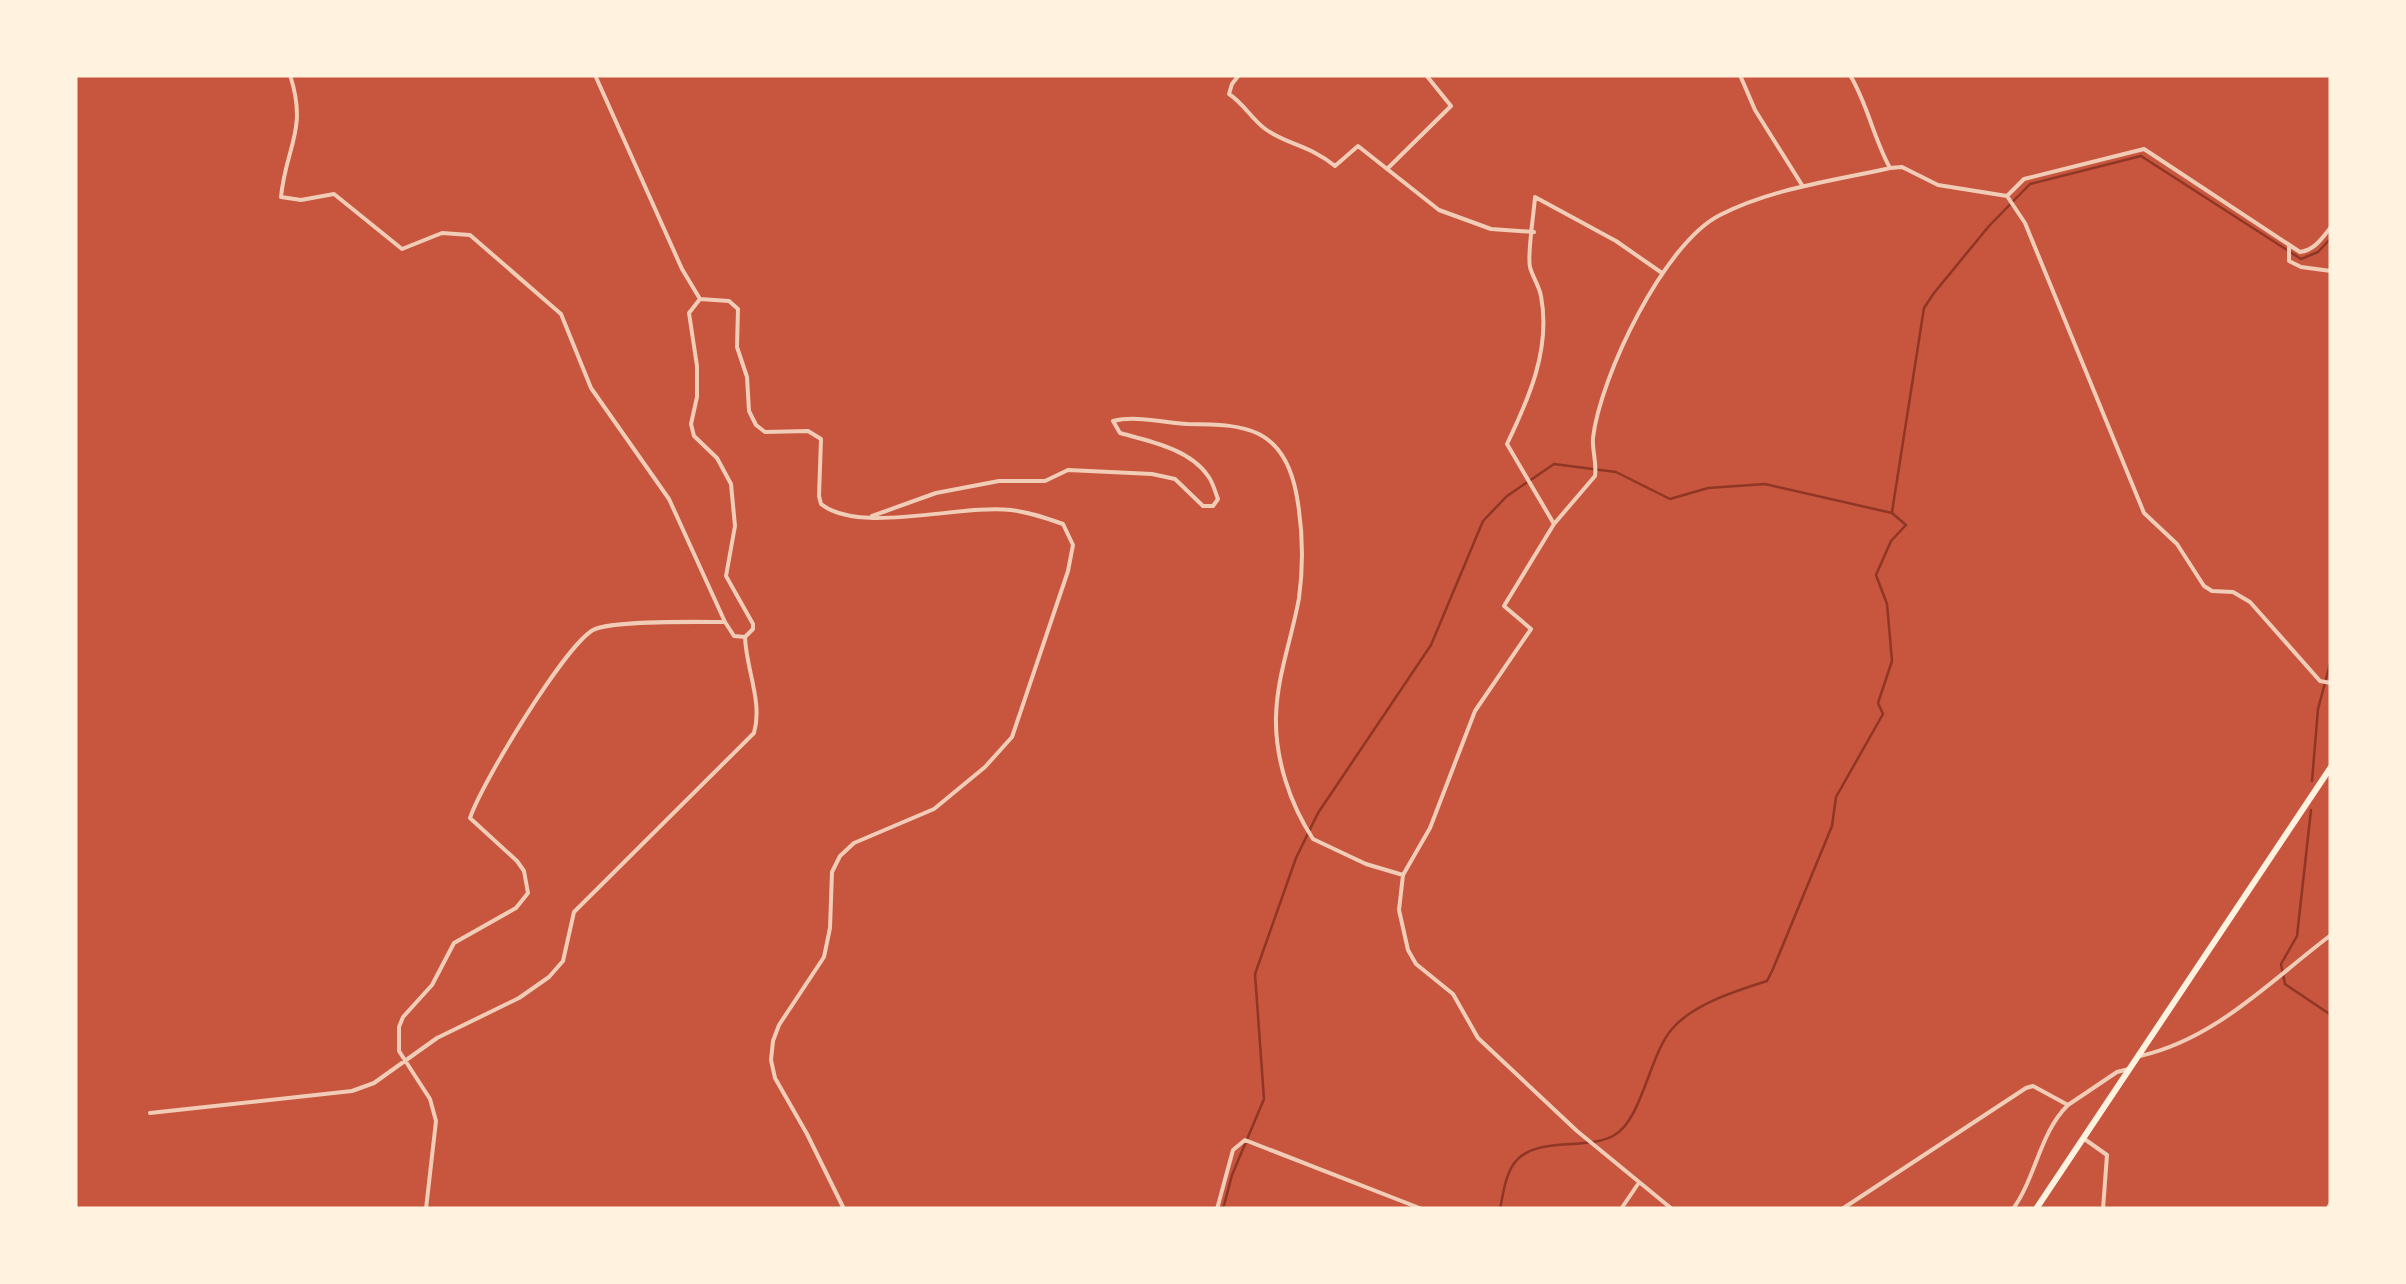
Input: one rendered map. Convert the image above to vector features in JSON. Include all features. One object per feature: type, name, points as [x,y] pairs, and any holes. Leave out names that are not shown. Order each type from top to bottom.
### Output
[{"type":"main road","points":[[2036,1209],[2331,767]]},
{"type":"street","points":[[290,75],[298,101],[299,123],[281,197],[302,200],[334,194],[402,249],[442,233],[470,235],[561,314],[591,388],[669,500],[725,622],[734,636],[744,637],[753,624],[726,576],[735,526],[731,484],[718,458],[694,436],[692,424],[697,366],[689,313],[700,299]]},
{"type":"street","points":[[594,75],[682,269],[700,299]]},
{"type":"street","points":[[1239,75],[1229,94],[1264,129],[1318,152],[1335,166],[1358,146],[1439,210],[1491,230],[1534,232]]},
{"type":"street","points":[[1388,169],[1450,106],[1426,75]]},
{"type":"street","points":[[1740,75],[1755,110],[1802,185]]},
{"type":"street","points":[[1850,75],[1869,112],[1875,141],[1890,168]]},
{"type":"street","points":[[2006,196],[2024,179],[2144,149],[2300,252],[2309,251],[2331,227]]},
{"type":"street","points":[[1672,1209],[1576,1132],[1478,1038],[1453,994],[1416,964],[1408,950],[1400,910],[1403,874],[1430,828],[1475,711],[1531,628],[1504,606],[1554,524],[1595,476],[1593,440],[1616,364],[1662,273],[1695,231],[1720,215],[1802,185],[1890,168],[1902,167],[1938,185],[2006,196],[2024,223],[2144,512],[2177,544],[2204,586],[2212,591],[2233,592],[2250,602],[2320,681],[2331,683]]},
{"type":"street","points":[[1554,524],[1507,444],[1538,369],[1543,336],[1541,296],[1529,266],[1535,197],[1662,273]]},
{"type":"street","points":[[2289,246],[2289,261],[2301,267],[2331,271]]},
{"type":"street","points":[[700,299],[729,301],[738,309],[737,347],[756,425],[765,432],[817,434],[821,439],[821,504],[840,515],[866,518],[1009,510],[1063,524],[1073,545],[1068,571],[1012,736],[985,767],[934,808],[854,843],[840,856],[832,872],[830,928],[824,957],[779,1025],[773,1041],[771,1060],[775,1078],[844,1209]]},
{"type":"street","points":[[866,518],[936,493],[999,480],[1045,482],[1068,470],[1152,474],[1175,480],[1202,506],[1213,506],[1218,499],[1208,476],[1188,458],[1120,433],[1113,421],[1124,418],[1229,424],[1273,442],[1292,470],[1303,528],[1298,602],[1278,686],[1278,748],[1286,781],[1312,840],[1366,864],[1403,874]]},
{"type":"street","points":[[426,1209],[436,1121],[430,1099],[396,1039],[399,1028],[403,1016],[432,985],[454,943],[516,908],[528,893],[524,871],[470,818],[486,782],[571,651],[592,631],[725,622]]},
{"type":"street","points":[[150,1113],[328,1096],[374,1082],[436,1038],[519,998],[549,977],[563,961],[574,912],[754,734],[757,706],[744,637]]},
{"type":"street","points":[[2140,1056],[2156,1052],[2238,1011],[2331,935]]},
{"type":"street","points":[[2013,1209],[2035,1172],[2054,1118],[2117,1072],[2129,1070]]},
{"type":"street","points":[[1842,1209],[2026,1088],[2033,1086],[2068,1105]]},
{"type":"street","points":[[2083,1138],[2107,1155],[2103,1209]]},
{"type":"street","points":[[1217,1209],[1233,1150],[1245,1140],[1422,1209]]},
{"type":"street","points":[[1621,1209],[1638,1184]]},
{"type":"waterway","points":[[1892,512],[1924,308],[1989,226],[2030,184],[2141,156],[2301,259],[2318,252],[2331,238]]},
{"type":"waterway","points":[[1223,1209],[1232,1175],[1264,1099],[1255,974],[1296,858],[1318,813],[1431,645],[1483,521],[1507,496],[1554,464],[1616,472],[1670,499],[1708,488],[1765,484],[1892,513],[1906,525],[1891,541],[1876,575],[1887,604],[1892,661],[1878,703],[1883,714],[1836,797],[1832,826],[1767,981],[1703,1005],[1681,1020],[1664,1040],[1623,1128],[1601,1140],[1545,1147],[1522,1156],[1508,1175],[1500,1209]]},
{"type":"waterway","points":[[2312,781],[2318,709],[2331,660]]},
{"type":"waterway","points":[[2311,810],[2297,936],[2281,964],[2285,984],[2331,1015]]}]
